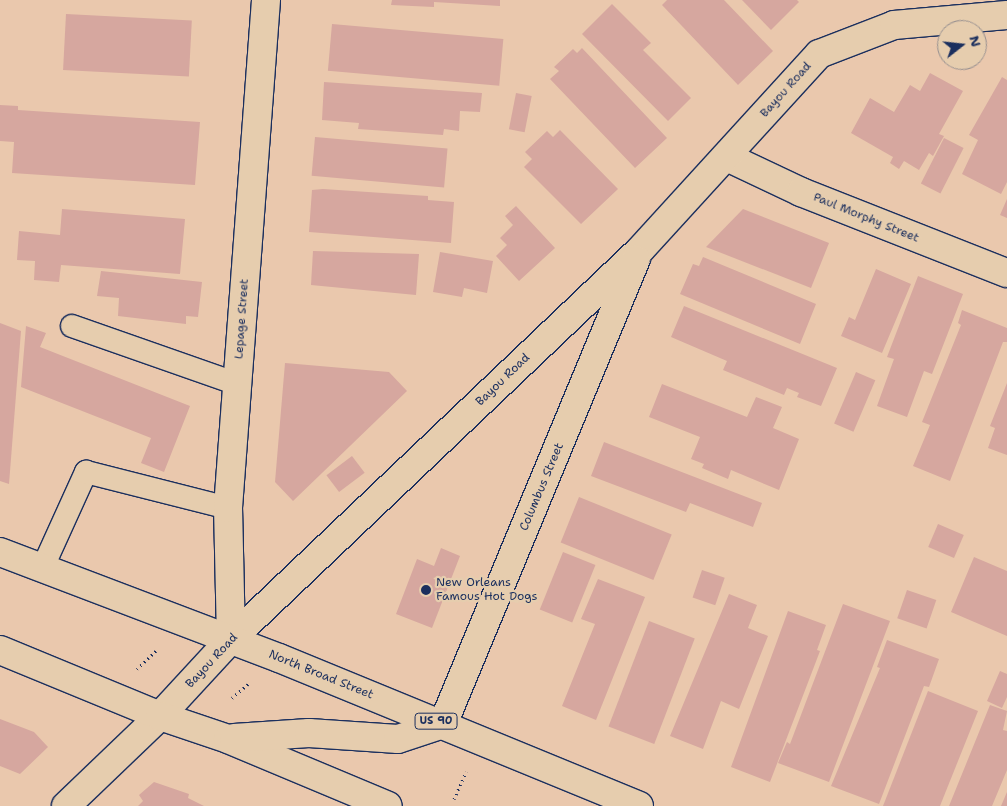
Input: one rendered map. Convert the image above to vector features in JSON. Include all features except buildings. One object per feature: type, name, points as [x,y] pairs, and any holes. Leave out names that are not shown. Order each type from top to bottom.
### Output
[{"type":"main road","name":"Lepage Street","points":[[231,639],[228,508],[266,0]]},
{"type":"main road","name":"Bayou Road","points":[[66,806],[160,716],[231,639],[640,250],[727,157],[786,87],[820,54],[894,25],[1007,15]]},
{"type":"main road","name":"Paul Morphy Street","points":[[727,157],[801,192],[1007,273]]},
{"type":"main road","name":"Columbus Street","points":[[443,724],[640,250]]},
{"type":"main road","name":"North Broad Street","points":[[0,552],[231,639],[443,724],[639,806]]},
{"type":"main road","points":[[0,650],[160,716],[228,739],[388,806]]},
{"type":"main road","points":[[228,739],[309,734],[398,739],[443,724]]},
{"type":"lane","points":[[72,326],[238,384]]},
{"type":"lane","points":[[42,569],[86,472],[228,508]]},
{"type":"path","points":[[137,670],[163,645]]},
{"type":"path","points":[[232,698],[250,681]]},
{"type":"path","points":[[454,798],[470,762]]},
{"type":"place","name":"New Orleans Famous Hot Dogs","points":[[426,590]]}]
